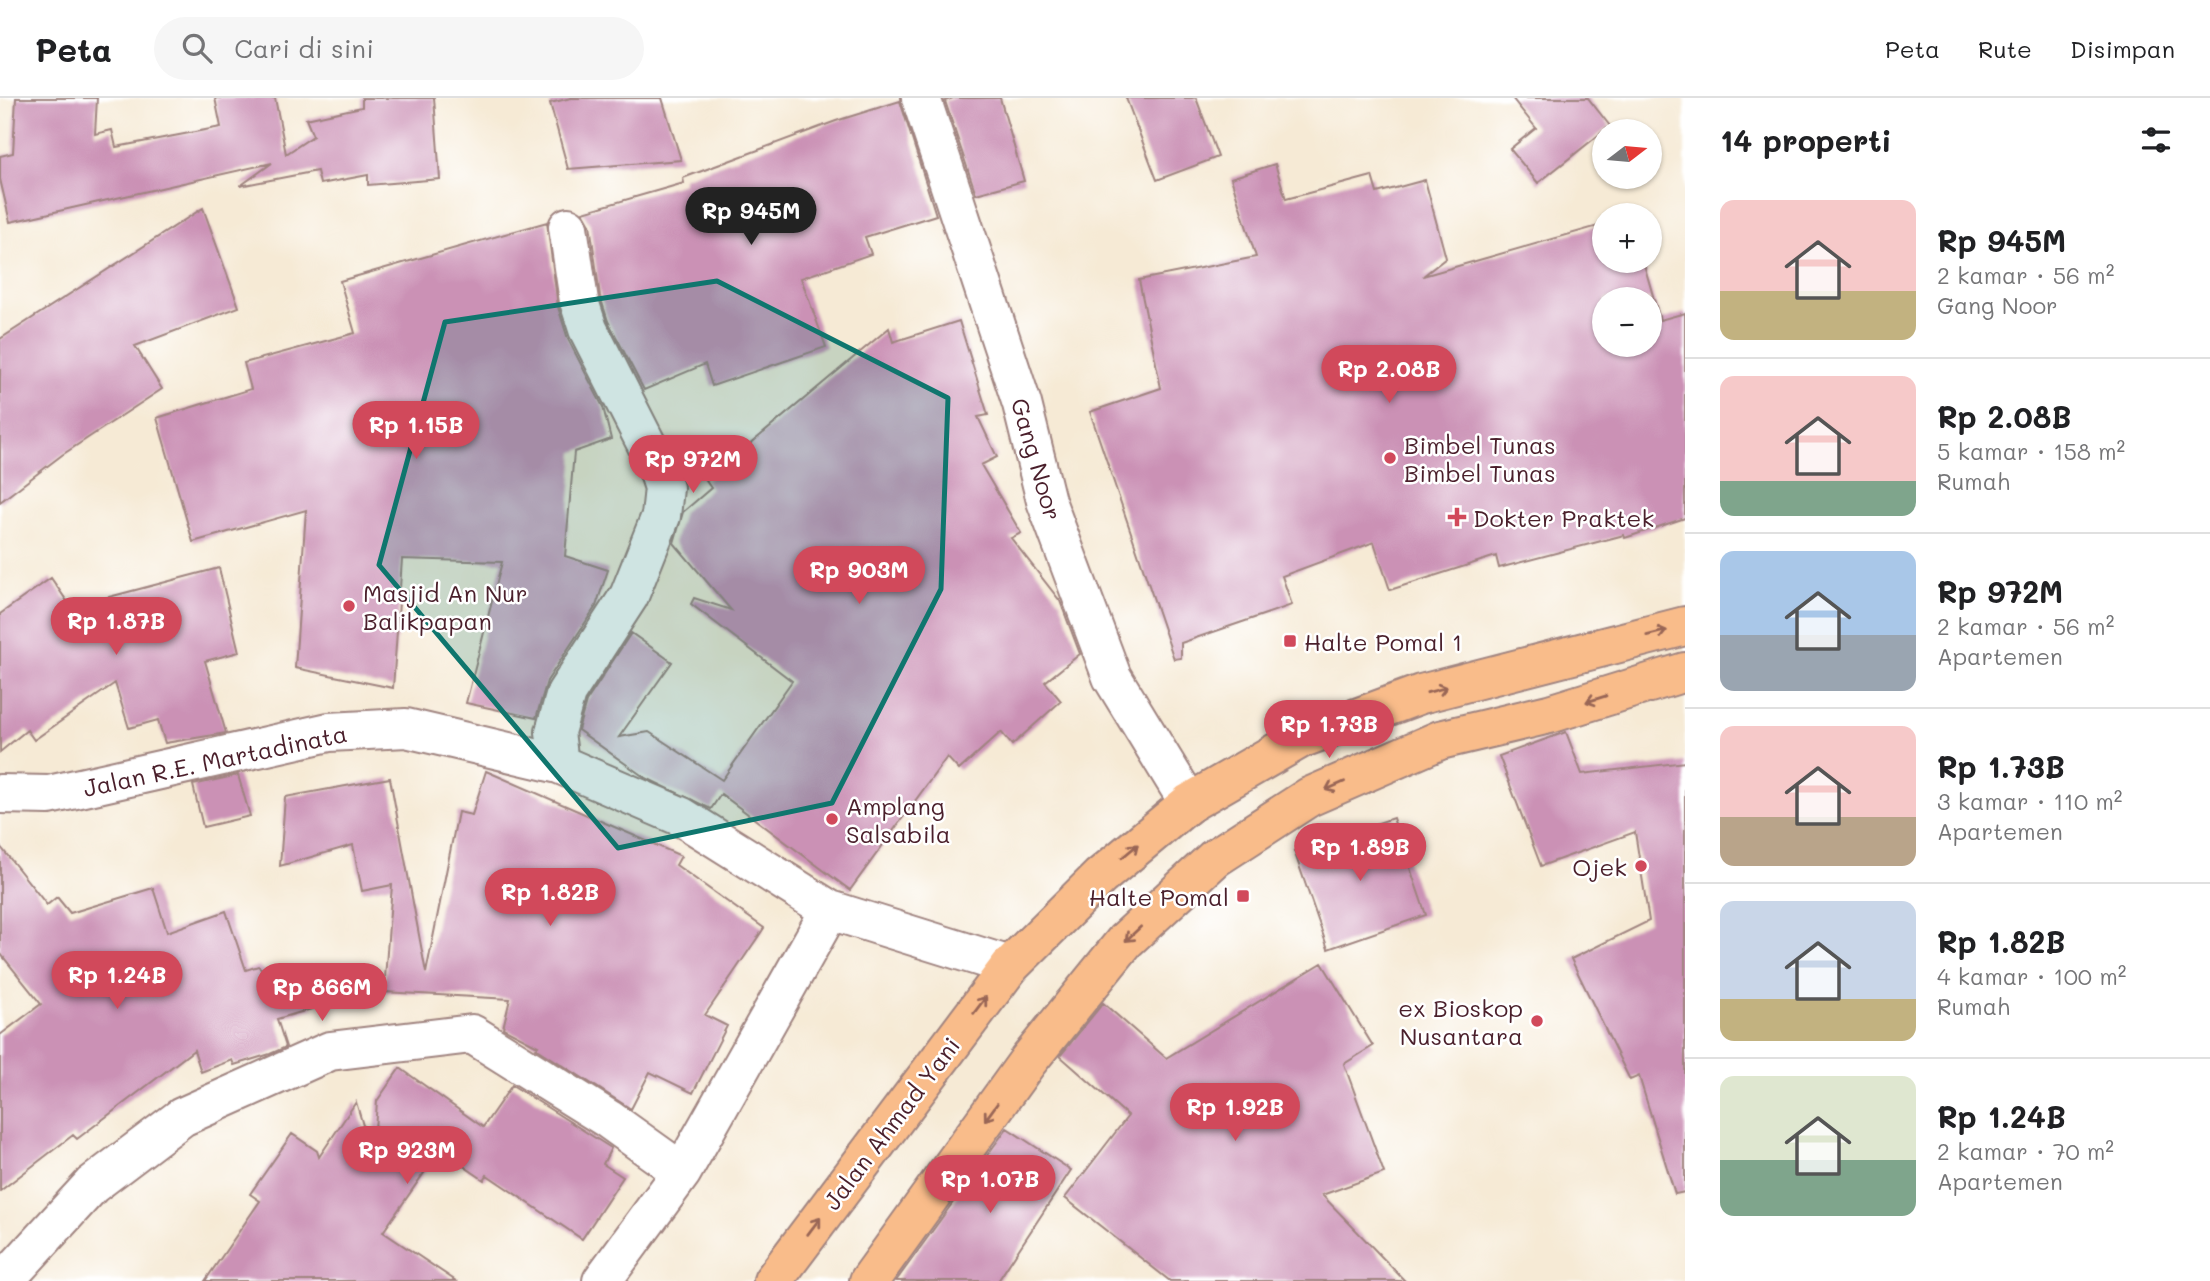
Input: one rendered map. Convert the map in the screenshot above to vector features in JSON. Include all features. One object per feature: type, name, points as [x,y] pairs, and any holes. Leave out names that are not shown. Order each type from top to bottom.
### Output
[{"type":"main road","name":"Jalan Ahmad Yani","points":[[773,1281],[1010,965],[1100,877],[1189,803],[1300,739],[1421,694],[1685,626]]},
{"type":"main road","points":[[869,1281],[1028,1061],[1125,941],[1216,858],[1309,797],[1440,740],[1549,714],[1685,672]]},
{"type":"main road","points":[[1637,687],[1685,698]]},
{"type":"street","name":"Gang Noor","points":[[920,98],[1018,391],[1046,501],[1112,677],[1189,803]]},
{"type":"street","points":[[559,764],[555,732],[566,693],[629,596],[661,516],[664,488],[656,463],[588,329],[579,301],[568,228]]},
{"type":"street","name":"Jalan R.E. Martadinata","points":[[0,794],[49,794],[342,731],[406,728],[559,764],[682,817],[830,910],[1010,965]]},
{"type":"street","points":[[602,1281],[682,1172],[830,910]]},
{"type":"street","points":[[4,1281],[92,1185],[182,1117],[330,1051],[472,1034],[608,1119],[682,1172]]},
{"type":"highlighted area","points":[[717,281],[948,398],[941,589],[832,803],[618,848],[379,565],[445,322]]},
{"type":"building","points":[[16,98],[97,98],[95,134],[112,130],[116,147],[221,127],[215,98],[275,98],[286,154],[313,136],[306,119],[362,107],[362,98],[434,98],[440,179],[368,185],[368,175],[320,184],[317,171],[240,186],[272,163],[10,222],[0,179],[0,156],[13,153]]},
{"type":"building","points":[[571,98],[662,98],[681,160],[568,169],[550,103]]},
{"type":"building","points":[[953,98],[1000,98],[1024,181],[976,194],[945,101]]},
{"type":"building","points":[[1126,98],[1196,98],[1218,157],[1157,180]]},
{"type":"building","points":[[1512,98],[1588,98],[1604,119],[1592,119],[1592,140],[1538,183],[1510,149],[1536,128]]},
{"type":"building","points":[[900,101],[936,215],[865,237],[871,254],[801,278],[826,347],[712,386],[705,364],[644,390],[608,321],[600,296],[590,224],[583,212],[684,183],[683,178],[836,121]]},
{"type":"building","points":[[1275,164],[1286,199],[1372,176],[1377,193],[1425,180],[1446,258],[1423,276],[1592,228],[1592,273],[1646,273],[1650,287],[1592,287],[1592,357],[1662,357],[1662,319],[1685,313],[1685,518],[1625,538],[1624,535],[1499,568],[1496,556],[1390,590],[1374,542],[1282,576],[1292,605],[1181,643],[1181,658],[1174,659],[1090,412],[1161,388],[1139,280],[1256,257],[1231,178]]},
{"type":"building","points":[[203,208],[239,307],[135,346],[162,389],[62,455],[0,502],[0,339]]},
{"type":"building","points":[[547,222],[558,307],[568,339],[603,407],[611,439],[574,452],[565,556],[608,570],[596,606],[547,681],[536,718],[466,703],[502,562],[402,559],[393,688],[295,668],[306,510],[193,542],[157,418],[251,389],[244,363],[355,333],[340,281]]},
{"type":"building","points":[[959,321],[988,415],[978,417],[997,457],[981,465],[1021,533],[1011,538],[1060,601],[1080,654],[1045,682],[1061,701],[1012,745],[1001,732],[959,770],[947,757],[850,890],[721,794],[711,809],[644,777],[578,730],[586,702],[631,633],[672,662],[619,737],[649,732],[722,780],[792,681],[691,604],[694,598],[731,610],[674,543],[683,512],[711,488],[706,481],[889,328],[893,342]]},
{"type":"building","points":[[219,568],[239,652],[205,661],[226,733],[165,743],[158,720],[129,728],[115,683],[34,740],[27,730],[0,752],[0,614],[51,578],[71,607]]},
{"type":"building","points":[[1566,732],[1582,774],[1685,762],[1685,1192],[1675,1194],[1639,1076],[1630,1080],[1571,959],[1649,921],[1635,832],[1541,866],[1499,756]]},
{"type":"building","points":[[486,771],[681,856],[676,865],[764,928],[705,1015],[727,1026],[693,1093],[650,1072],[631,1109],[536,1048],[538,1046],[503,1028],[510,999],[384,992],[392,885],[362,891],[353,845],[280,866],[285,797],[390,778],[426,973],[458,812],[472,815]]},
{"type":"building","points":[[238,775],[250,816],[203,827],[193,785]]},
{"type":"building","points":[[1393,818],[1426,915],[1328,949],[1294,851]]},
{"type":"building","points":[[0,846],[47,905],[57,897],[70,913],[153,888],[167,932],[226,911],[246,970],[258,966],[315,1008],[277,1019],[286,1047],[270,1054],[234,1065],[232,1060],[201,1072],[194,1050],[77,1139],[73,1135],[0,1191],[0,1035],[41,1004],[0,953]]},
{"type":"building","points":[[1322,963],[1373,1046],[1344,1064],[1384,1173],[1322,1195],[1405,1281],[1170,1281],[1065,1198],[1128,1116],[1060,1056],[1103,1003],[1166,1058]]},
{"type":"building","points":[[400,1068],[483,1127],[512,1085],[611,1148],[603,1164],[623,1177],[582,1239],[487,1175],[484,1180],[440,1150],[383,1232],[456,1281],[205,1281],[260,1201],[250,1194],[292,1134],[317,1151],[319,1157],[356,1102],[373,1159],[377,1101]]},
{"type":"building","points":[[1007,1128],[1071,1170],[998,1281],[896,1281]]},
{"type":"place","name":"Bimbel Tunas Bimbel Tunas","points":[[1390,458]]},
{"type":"place","name":"Dokter Praktek","points":[[1457,517]]},
{"type":"place","name":"Masjid An Nur Balikpapan","points":[[349,606]]},
{"type":"place","name":"Halte Pomal 1","points":[[1290,641]]},
{"type":"place","name":"Amplang Salsabila","points":[[832,819]]},
{"type":"place","name":"Ojek","points":[[1641,866]]},
{"type":"place","name":"Halte Pomal","points":[[1243,896]]},
{"type":"place","name":"ex Bioskop Nusantara","points":[[1537,1021]]}]
